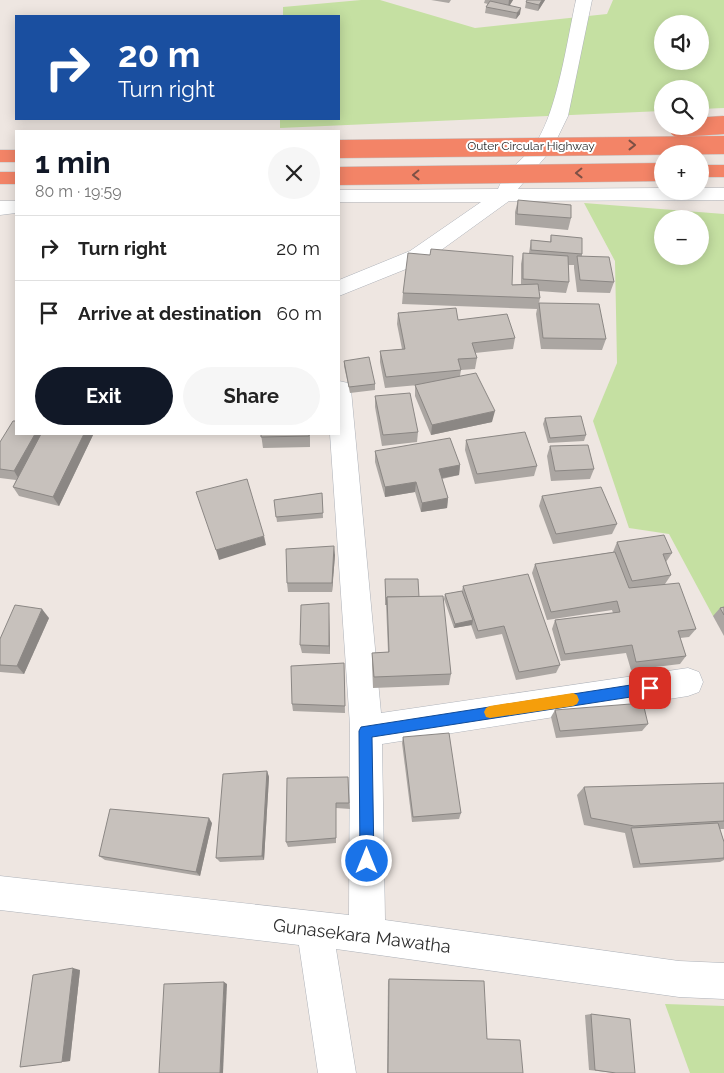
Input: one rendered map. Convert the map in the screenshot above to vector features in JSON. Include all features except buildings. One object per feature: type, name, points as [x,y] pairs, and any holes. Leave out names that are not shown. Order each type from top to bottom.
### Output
[{"type":"highway","points":[[392,147],[724,125]]},
{"type":"highway","name":"Outer Circular Highway","points":[[340,149],[724,145]]},
{"type":"highway","points":[[0,156],[15,156]]},
{"type":"highway","points":[[709,171],[724,171]]},
{"type":"highway","name":"Outer Circular Highway","points":[[340,176],[654,172]]},
{"type":"highway","points":[[0,178],[15,178]]},
{"type":"street","points":[[340,288],[418,256],[506,194],[510,183],[545,145],[559,116],[583,0]]},
{"type":"street","points":[[340,196],[724,194]]},
{"type":"street","points":[[0,208],[15,207]]},
{"type":"street","points":[[340,403],[366,731],[367,935]]},
{"type":"street","points":[[366,731],[688,682]]},
{"type":"street","name":"Gunasekara Mawatha","points":[[0,893],[367,935],[679,979],[724,981]]},
{"type":"street","points":[[315,930],[338,1073]]},
{"type":"green space","points":[[380,0],[475,28],[607,14],[613,0],[724,0],[724,108],[709,109],[709,80],[654,80],[654,111],[280,128],[280,120],[340,120],[340,15],[283,15],[283,7]]},
{"type":"green space","points":[[584,203],[673,210],[654,210],[654,265],[709,265],[709,213],[724,214],[724,615],[713,616],[669,534],[629,528],[593,421],[617,363],[615,261]]},
{"type":"green space","points":[[665,1004],[724,1006],[724,1073],[690,1073]]},
{"type":"slow traffic","points":[[490,712],[573,700]]},
{"type":"route","points":[[367,861],[366,731],[650,688]]}]
